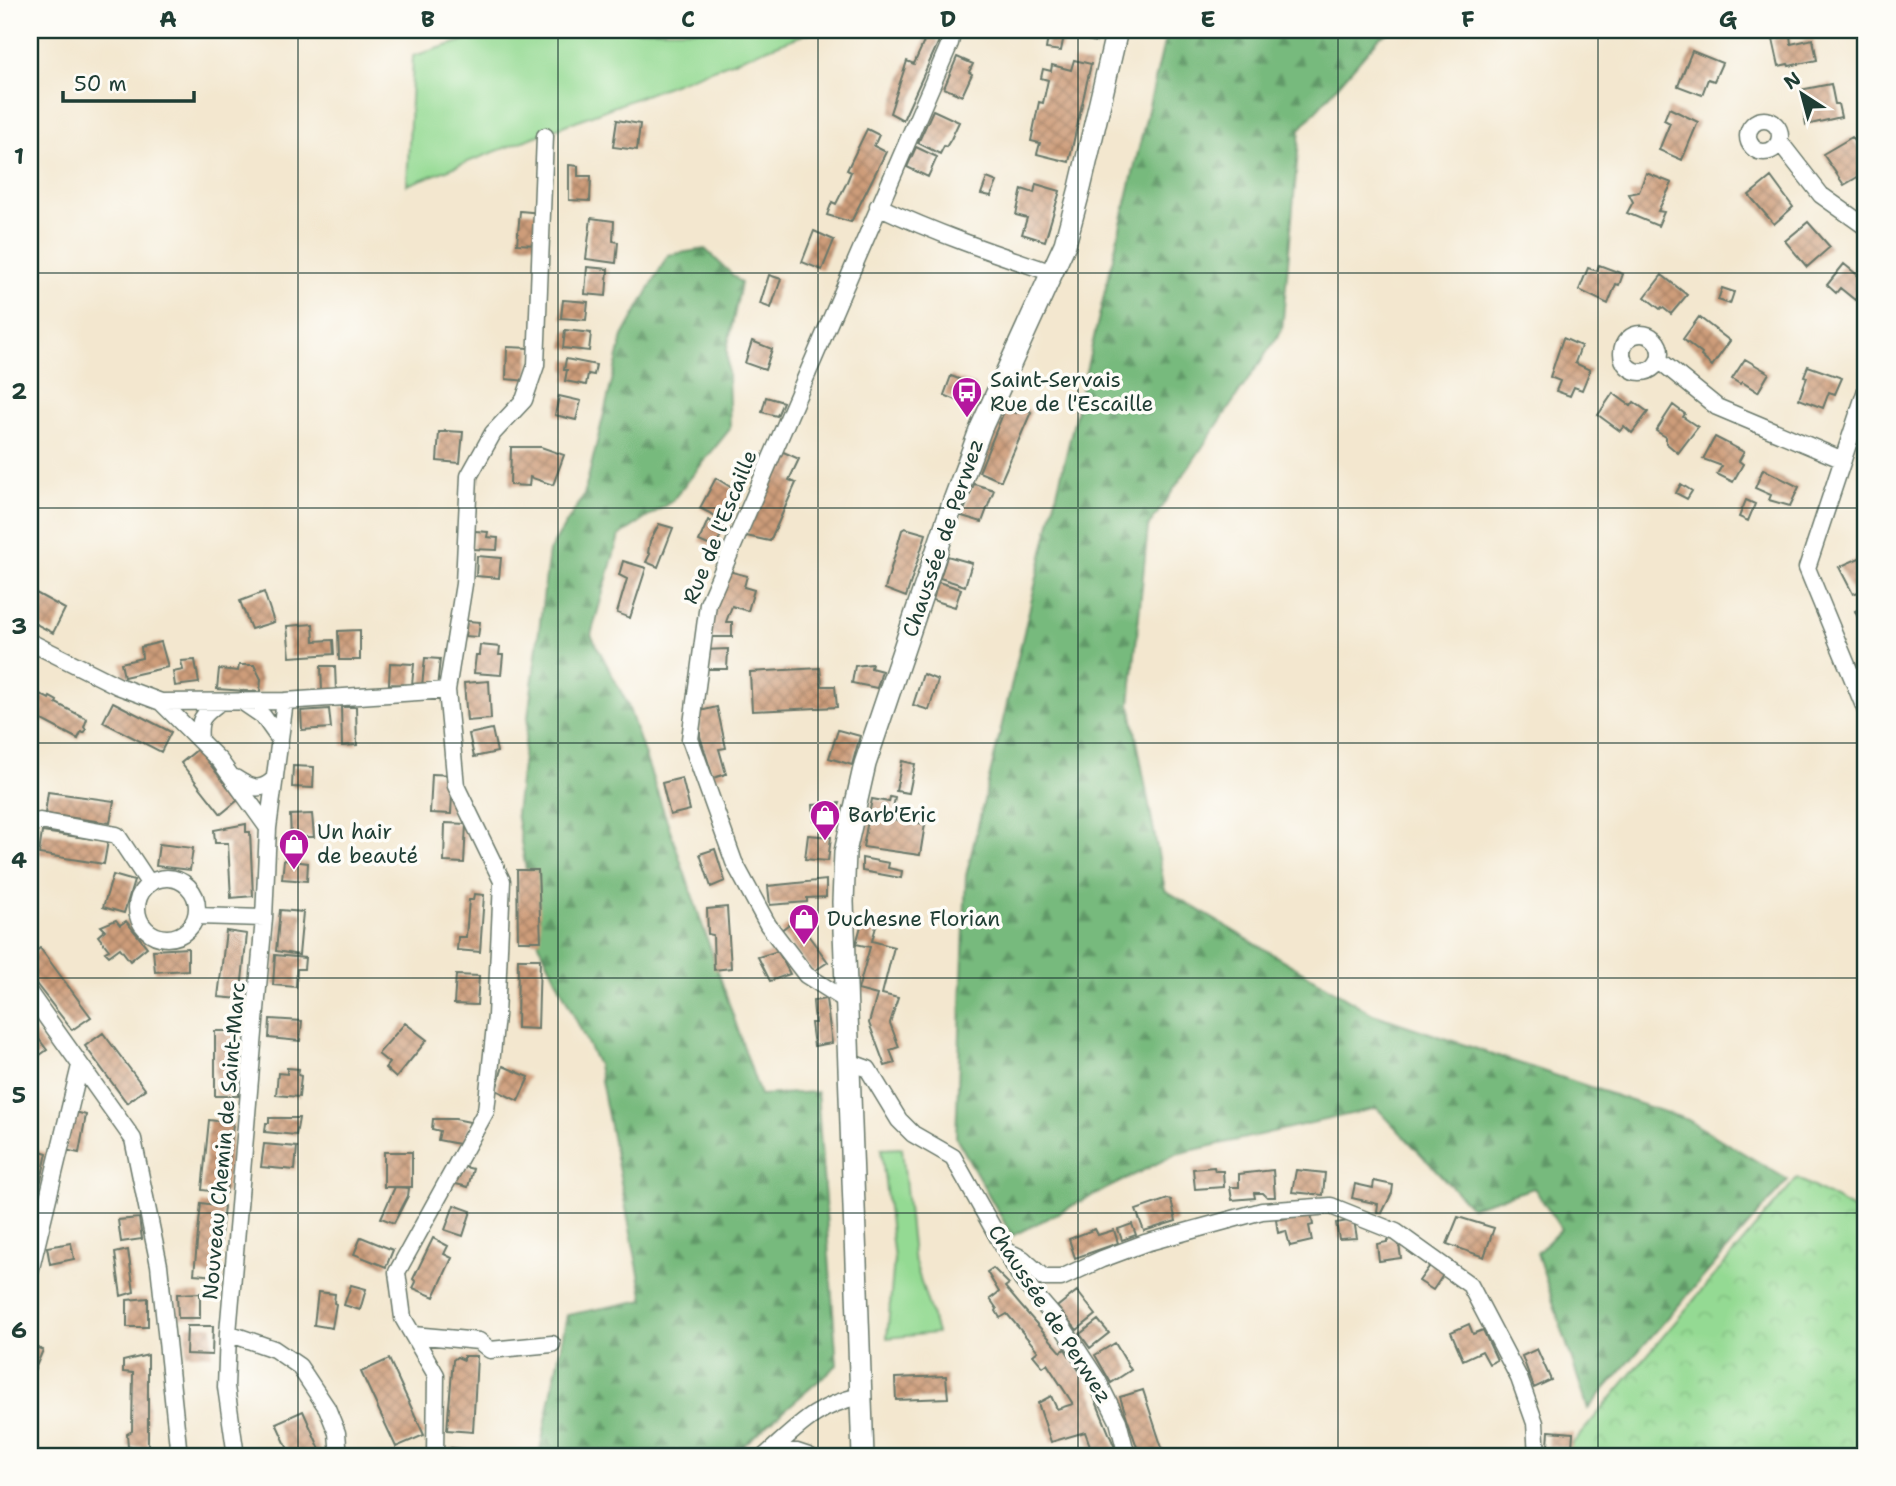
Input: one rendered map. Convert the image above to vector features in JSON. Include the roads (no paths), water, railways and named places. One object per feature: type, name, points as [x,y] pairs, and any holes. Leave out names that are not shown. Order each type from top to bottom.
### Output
[{"type":"main road","name":"Chaussée de Perwez","points":[[863,1456],[843,902],[845,852],[865,764],[966,467],[981,428],[1065,244],[1116,30]]},
{"type":"street","name":"Rue de l'Escaille","points":[[847,1001],[806,975],[768,925],[734,862],[690,739],[708,604],[950,43],[953,30]]},
{"type":"street","points":[[435,1456],[436,1375],[400,1309],[397,1272],[486,1111],[496,1016],[502,881],[457,786],[447,690],[464,584],[469,476],[493,433],[524,400],[536,365],[545,136]]},
{"type":"street","points":[[1779,141],[1821,195],[1866,227]]},
{"type":"street","points":[[878,206],[949,237],[1053,273]]},
{"type":"street","points":[[1659,360],[1717,407],[1843,460]]},
{"type":"street","points":[[1866,390],[1807,568],[1866,711]]},
{"type":"street","points":[[30,642],[118,686],[161,702],[285,701],[447,690]]},
{"type":"street","points":[[241,701],[263,716],[280,740]]},
{"type":"street","points":[[230,775],[250,788],[260,789],[275,778],[285,701]]},
{"type":"street","points":[[161,702],[230,775],[268,828]]},
{"type":"street","points":[[200,741],[199,724],[203,715],[220,702]]},
{"type":"street","name":"Nouveau Chemin de Saint-Marc","points":[[232,1455],[226,1387],[228,1333],[264,918],[268,828],[275,778]]},
{"type":"street","points":[[30,824],[40,821],[117,835],[149,883]]},
{"type":"street","points":[[169,877],[182,881],[192,890],[198,902],[197,916],[191,928],[179,936],[166,939],[152,935],[142,926],[137,913],[138,899],[142,889],[149,883],[169,877]]},
{"type":"street","points":[[197,916],[264,918]]},
{"type":"street","points":[[30,994],[133,1139],[159,1265],[179,1456]]},
{"type":"street","name":"Chaussée de Perwez","points":[[849,1062],[868,1069],[899,1120],[913,1134],[953,1157],[1022,1280],[1062,1326],[1098,1381],[1118,1421],[1127,1456]]},
{"type":"street","points":[[30,1272],[80,1066]]},
{"type":"street","points":[[1005,1250],[1023,1259],[1044,1278],[1061,1278],[1145,1243],[1262,1211],[1331,1206],[1396,1232],[1470,1285],[1520,1378],[1535,1423],[1537,1456]]},
{"type":"street","points":[[228,1333],[274,1349],[299,1367],[327,1408],[337,1433],[339,1456]]},
{"type":"street","points":[[413,1335],[479,1341],[490,1350],[552,1344]]},
{"type":"street","points":[[769,1452],[811,1415],[838,1401],[860,1396]]},
{"type":"street","points":[[769,1452],[797,1452],[809,1456]]},
{"type":"place","name":"Saint-Servais Rue de l'Escaille","points":[[967,419]]},
{"type":"place","name":"Barb'Eric","points":[[825,842]]},
{"type":"place","name":"Un hair de beauté","points":[[294,871]]},
{"type":"place","name":"Duchesne Florian","points":[[804,946]]}]
